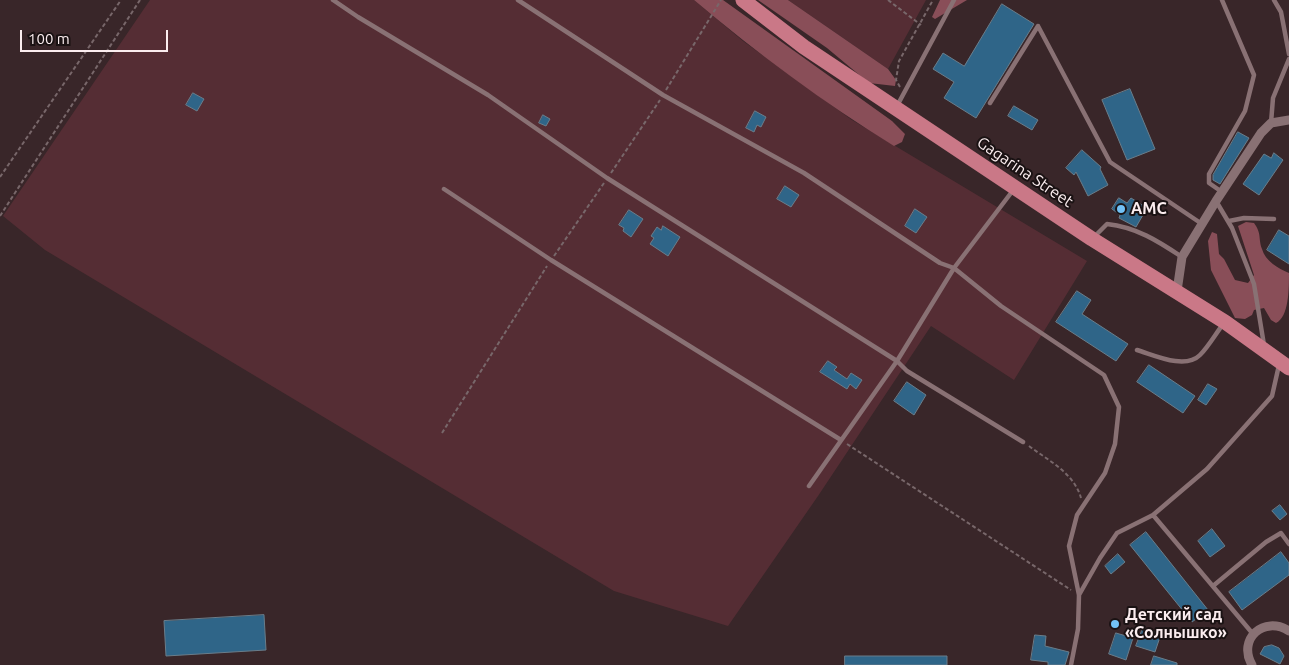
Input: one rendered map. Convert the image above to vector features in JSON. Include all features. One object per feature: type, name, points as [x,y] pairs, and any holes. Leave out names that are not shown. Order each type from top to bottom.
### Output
[{"type":"main road","name":"Gagarina Street","points":[[743,0],[804,47],[1016,186],[1092,239],[1224,322],[1285,365]]},
{"type":"street","points":[[1177,291],[1182,257],[1216,201],[1261,133],[1271,123],[1289,120]]},
{"type":"street","points":[[1250,663],[1248,646],[1253,634],[1264,626],[1287,626]]},
{"type":"lane","points":[[333,0],[358,18],[488,95],[607,178],[897,361],[907,371],[1023,442]]},
{"type":"lane","points":[[518,0],[663,95],[804,173],[940,263],[954,268],[1001,306],[1104,375],[1119,407],[1115,444],[1105,473],[1077,515],[1069,546],[1080,595],[1078,629],[1071,665]]},
{"type":"lane","points":[[896,107],[954,0]]},
{"type":"lane","points":[[1222,0],[1254,75],[1246,112],[1209,174],[1209,182],[1222,192]]},
{"type":"lane","points":[[1274,0],[1281,12],[1289,54]]},
{"type":"lane","points":[[990,103],[1038,26],[1110,162],[1202,224]]},
{"type":"lane","points":[[1271,123],[1273,98],[1289,59]]},
{"type":"lane","points":[[809,486],[897,361],[954,268],[1016,186]]},
{"type":"lane","points":[[444,189],[551,260],[841,440]]},
{"type":"lane","points":[[1216,201],[1229,221],[1254,284],[1264,349]]},
{"type":"lane","points":[[1229,221],[1244,218],[1274,219]]},
{"type":"lane","points":[[1092,239],[1108,224],[1126,226],[1156,240],[1182,257]]},
{"type":"lane","points":[[1137,350],[1177,360],[1189,361],[1200,356],[1224,322]]},
{"type":"lane","points":[[1080,595],[1100,558],[1117,533],[1153,515],[1207,469],[1272,396],[1285,365]]},
{"type":"lane","points":[[1153,515],[1253,634]]},
{"type":"lane","points":[[1213,586],[1266,542],[1281,533],[1289,544]]},
{"type":"path","points":[[0,177],[121,0]]},
{"type":"path","points":[[0,216],[140,0]]},
{"type":"path","points":[[442,433],[522,304],[663,95],[721,0]]},
{"type":"path","points":[[888,0],[921,24]]},
{"type":"path","points":[[904,93],[896,80],[899,61],[933,0]]},
{"type":"path","points":[[841,440],[1080,595]]},
{"type":"path","points":[[1023,442],[1062,470],[1077,485],[1083,505]]},
{"type":"shaded area","points":[[150,0],[694,0],[743,41],[852,120],[1087,261],[1014,380],[931,326],[818,496],[728,626],[614,591],[45,250],[3,216]]},
{"type":"shaded area","points":[[694,0],[723,0],[892,121],[905,134],[902,142],[894,146],[817,95],[742,39]]},
{"type":"shaded area","points":[[758,0],[788,0],[888,69],[896,80],[895,86],[869,83],[827,48]]},
{"type":"shaded area","points":[[788,0],[926,0],[888,69]]},
{"type":"shaded area","points":[[940,0],[967,0],[935,19],[932,17]]},
{"type":"shaded area","points":[[1246,222],[1254,223],[1259,233],[1262,249],[1269,261],[1289,273],[1286,309],[1284,315],[1276,323],[1271,320],[1264,308],[1254,310],[1252,315],[1245,319],[1235,318],[1211,270],[1208,241],[1212,232],[1217,234],[1219,254],[1224,259],[1235,280],[1248,283],[1254,275],[1238,226]]},
{"type":"building","points":[[1002,4],[1034,24],[976,118],[944,98],[954,82],[933,69],[943,53],[964,66]]},
{"type":"building","points":[[1130,89],[1155,149],[1127,160],[1102,100]]},
{"type":"building","points":[[193,93],[204,99],[197,111],[186,105]]},
{"type":"building","points":[[1014,106],[1038,120],[1032,130],[1008,116]]},
{"type":"building","points":[[755,111],[766,117],[761,127],[757,125],[754,132],[746,128]]},
{"type":"building","points":[[543,115],[550,119],[546,126],[539,123]]},
{"type":"building","points":[[1238,132],[1249,138],[1220,184],[1213,180],[1213,175]]},
{"type":"building","points":[[1082,150],[1101,167],[1100,169],[1108,185],[1088,196],[1076,172],[1074,175],[1066,168]]},
{"type":"building","points":[[1274,153],[1283,160],[1259,195],[1243,184],[1264,154],[1271,158]]},
{"type":"building","points":[[785,186],[799,195],[791,207],[777,199]]},
{"type":"building","points":[[1119,198],[1127,203],[1131,198],[1147,208],[1136,227],[1119,218],[1120,215],[1112,209]]},
{"type":"building","points":[[915,209],[927,217],[916,233],[905,226]]},
{"type":"building","points":[[629,210],[643,219],[631,237],[619,225]]},
{"type":"building","points":[[663,226],[680,237],[668,256],[650,244],[654,238],[651,236],[657,227],[661,230]]},
{"type":"building","points":[[1279,230],[1289,236],[1289,264],[1267,250]]},
{"type":"building","points":[[1077,291],[1091,300],[1082,314],[1128,344],[1116,361],[1056,322]]},
{"type":"building","points":[[828,361],[837,367],[834,370],[847,379],[851,373],[862,380],[856,389],[850,384],[847,389],[820,372]]},
{"type":"building","points":[[1149,365],[1195,396],[1183,413],[1137,382]]},
{"type":"building","points":[[907,382],[926,395],[914,415],[894,401]]},
{"type":"building","points":[[1208,384],[1217,389],[1206,405],[1198,400]]},
{"type":"building","points":[[1280,505],[1287,514],[1280,520],[1272,511]]},
{"type":"building","points":[[1212,529],[1225,546],[1210,557],[1198,541]]},
{"type":"building","points":[[1146,532],[1208,610],[1192,622],[1130,545]]},
{"type":"building","points":[[1281,552],[1289,563],[1289,575],[1242,610],[1229,592]]},
{"type":"building","points":[[1118,554],[1125,562],[1111,574],[1105,566]]},
{"type":"building","points":[[264,615],[266,650],[166,656],[164,621]]},
{"type":"building","points":[[1143,628],[1161,634],[1155,652],[1136,646]]},
{"type":"building","points":[[1116,633],[1133,638],[1126,660],[1109,654]]},
{"type":"building","points":[[1035,635],[1046,636],[1045,646],[1069,652],[1065,665],[1048,665],[1048,662],[1031,660]]},
{"type":"building","points":[[1272,645],[1279,648],[1284,656],[1280,664],[1260,654],[1264,647]]},
{"type":"building","points":[[845,656],[947,656],[947,665],[845,665]]},
{"type":"building","points":[[1154,656],[1177,663],[1177,665],[1151,665]]},
{"type":"place","name":"AMC","points":[[1121,209]]},
{"type":"place","name":"Детский сад «Солнышко»","points":[[1115,624]]}]
